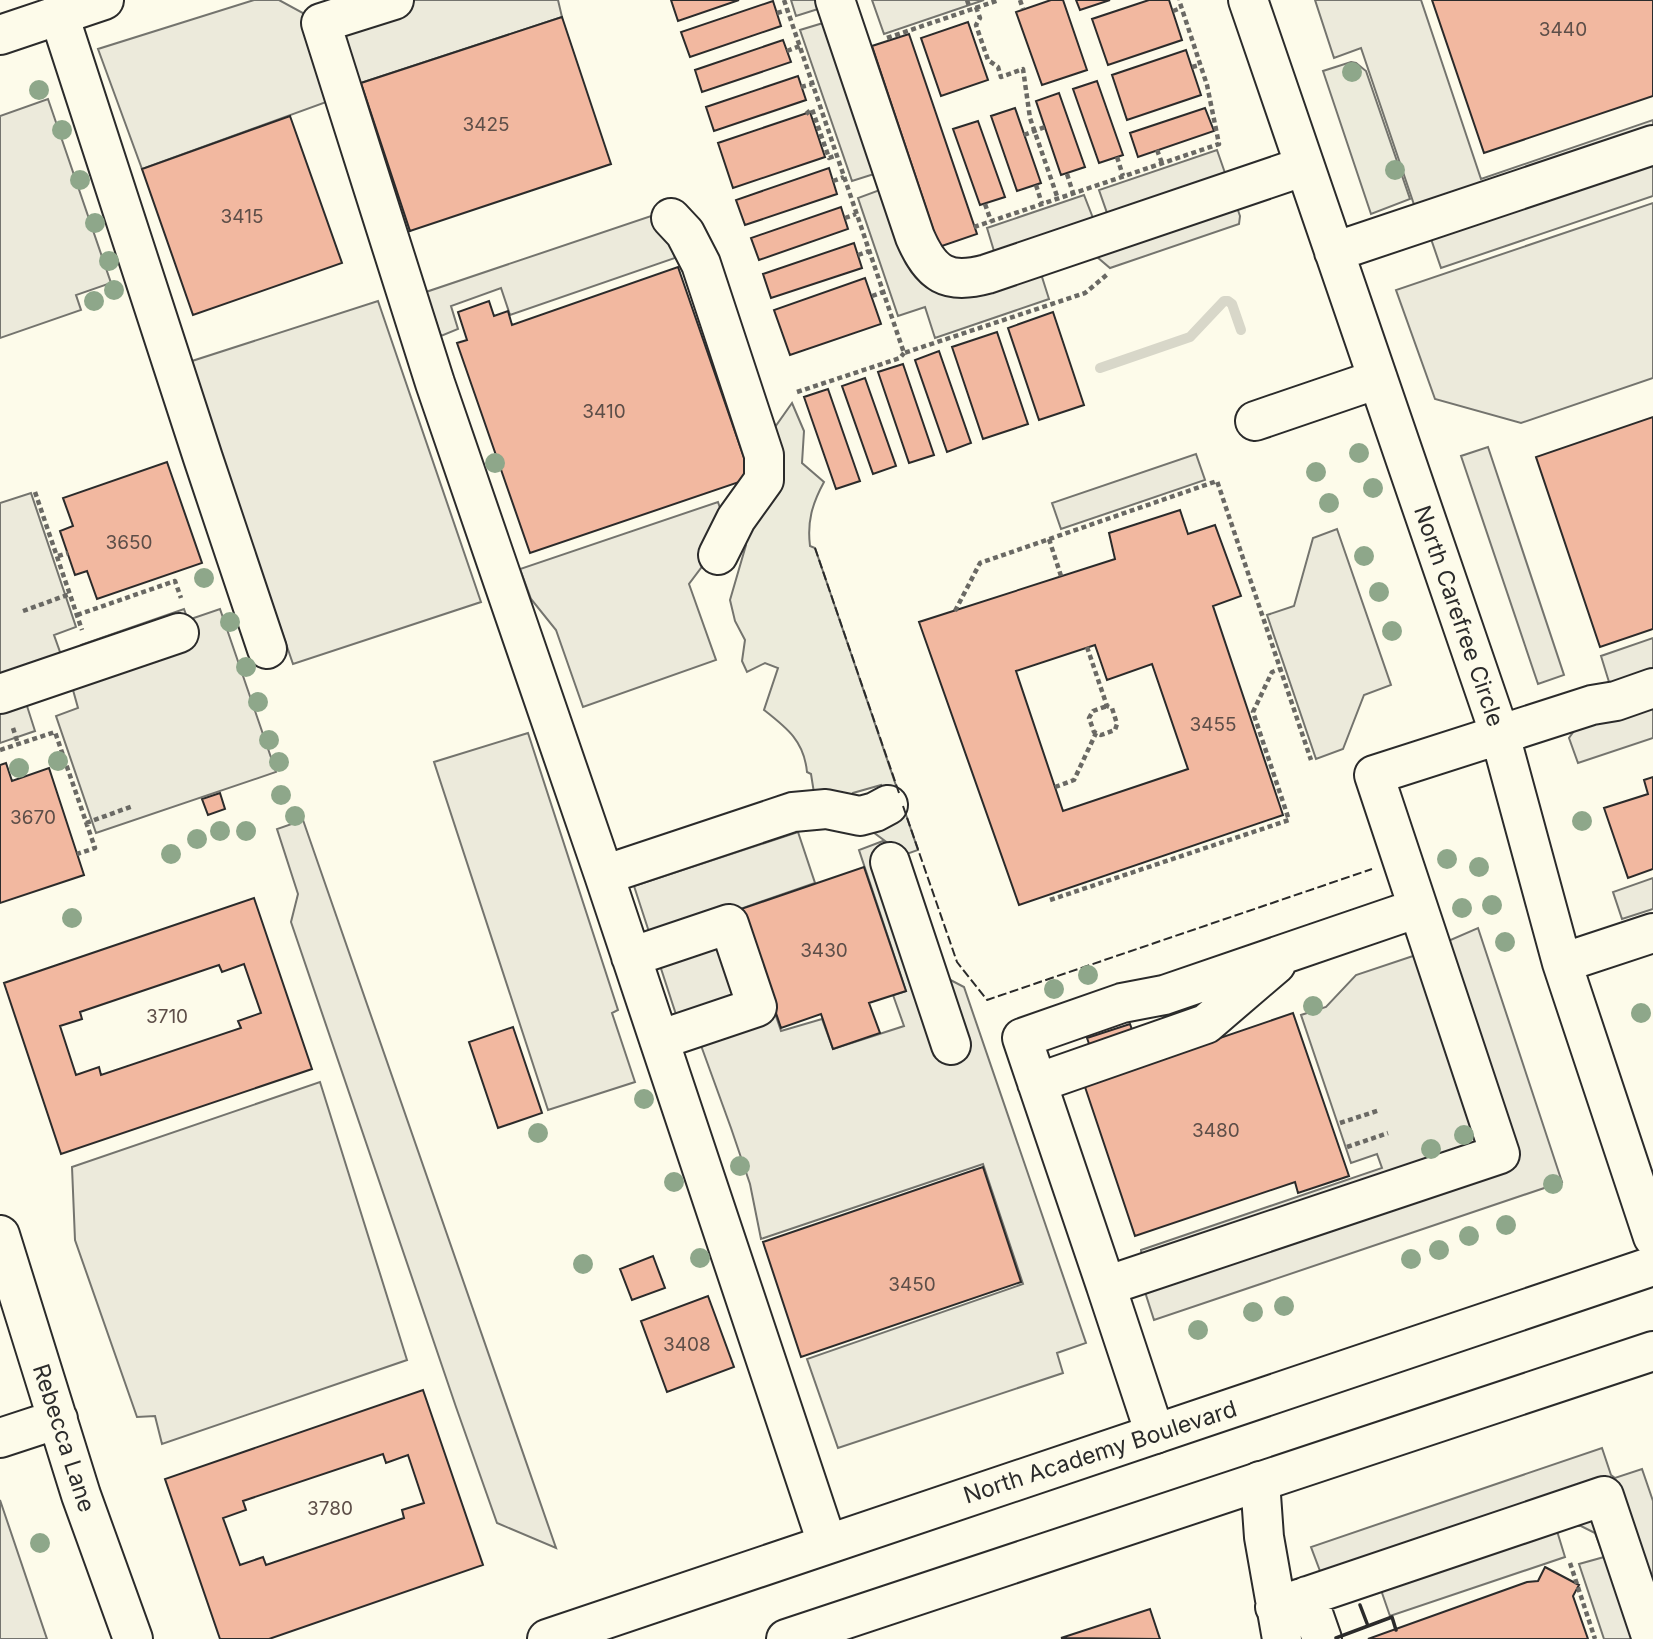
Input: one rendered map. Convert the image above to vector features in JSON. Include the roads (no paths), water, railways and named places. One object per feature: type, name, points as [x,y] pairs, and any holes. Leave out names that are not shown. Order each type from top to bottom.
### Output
[{"type":"main road","points":[[0,35],[104,0]]},
{"type":"main road","points":[[394,0],[321,23],[435,383],[604,875],[827,1543]]},
{"type":"main road","points":[[835,0],[915,237],[931,267],[943,276],[971,278],[987,274],[1305,166]]},
{"type":"main road","name":"North Carefree Circle","points":[[1248,0],[1500,734],[1562,964],[1653,1237]]},
{"type":"main road","points":[[59,15],[202,458],[267,649]]},
{"type":"main road","points":[[1334,251],[1653,145]]},
{"type":"main road","points":[[671,218],[685,233],[701,264],[764,455],[764,480],[736,519],[718,555]]},
{"type":"main road","points":[[1255,421],[1378,379]]},
{"type":"main road","points":[[0,694],[181,620]]},
{"type":"main road","points":[[1106,1286],[1500,1154],[1374,775],[1653,688]]},
{"type":"main road","points":[[604,875],[793,813],[826,809],[860,816],[888,804]]},
{"type":"main road","points":[[890,862],[951,1045]]},
{"type":"main road","points":[[1155,1434],[1021,1038],[1122,1003],[1164,995],[1419,908]]},
{"type":"main road","points":[[631,957],[729,924],[757,1007],[659,1040]]},
{"type":"main road","points":[[1562,964],[1653,933]]},
{"type":"main road","name":"Rebecca Lane","points":[[0,1235],[81,1495],[133,1639]]},
{"type":"main road","name":"North Academy Boulevard","points":[[547,1639],[1653,1266]]},
{"type":"main road","points":[[786,1639],[1653,1351]]},
{"type":"main road","points":[[0,1438],[58,1419]]},
{"type":"main road","points":[[1260,1482],[1264,1537],[1288,1614],[1322,1639]]},
{"type":"main road","points":[[1288,1614],[1604,1496],[1652,1639]]},
{"type":"waterway","points":[[1100,368],[1190,337],[1224,301],[1232,304],[1241,330]]}]
